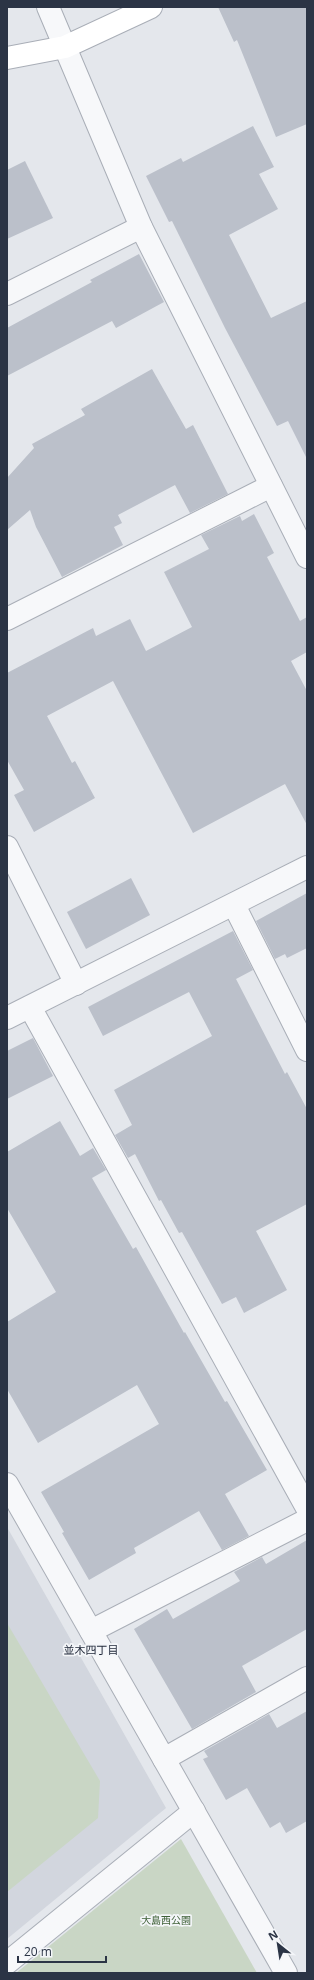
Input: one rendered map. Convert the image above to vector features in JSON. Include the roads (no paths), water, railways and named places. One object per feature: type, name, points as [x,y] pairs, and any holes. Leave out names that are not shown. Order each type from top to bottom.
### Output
[{"type":"street","points":[[48,7],[141,227],[307,557]]},
{"type":"street","points":[[7,58],[64,47],[151,7]]},
{"type":"street","points":[[7,294],[141,227]]},
{"type":"street","points":[[7,619],[272,486]]},
{"type":"street","points":[[7,848],[76,984]]},
{"type":"street","points":[[7,1018],[307,867]]},
{"type":"street","points":[[234,905],[307,1050]]},
{"type":"street","points":[[30,1007],[307,1508]]},
{"type":"street","points":[[7,1484],[286,1973]]},
{"type":"street","points":[[91,1631],[307,1520]]},
{"type":"street","points":[[164,1759],[307,1678]]},
{"type":"street","points":[[7,1963],[194,1811]]},
{"type":"district","name":"並木四丁目","points":[[91,1649]]},
{"type":"park label","name":"大島西公園","points":[[166,1920]]}]
